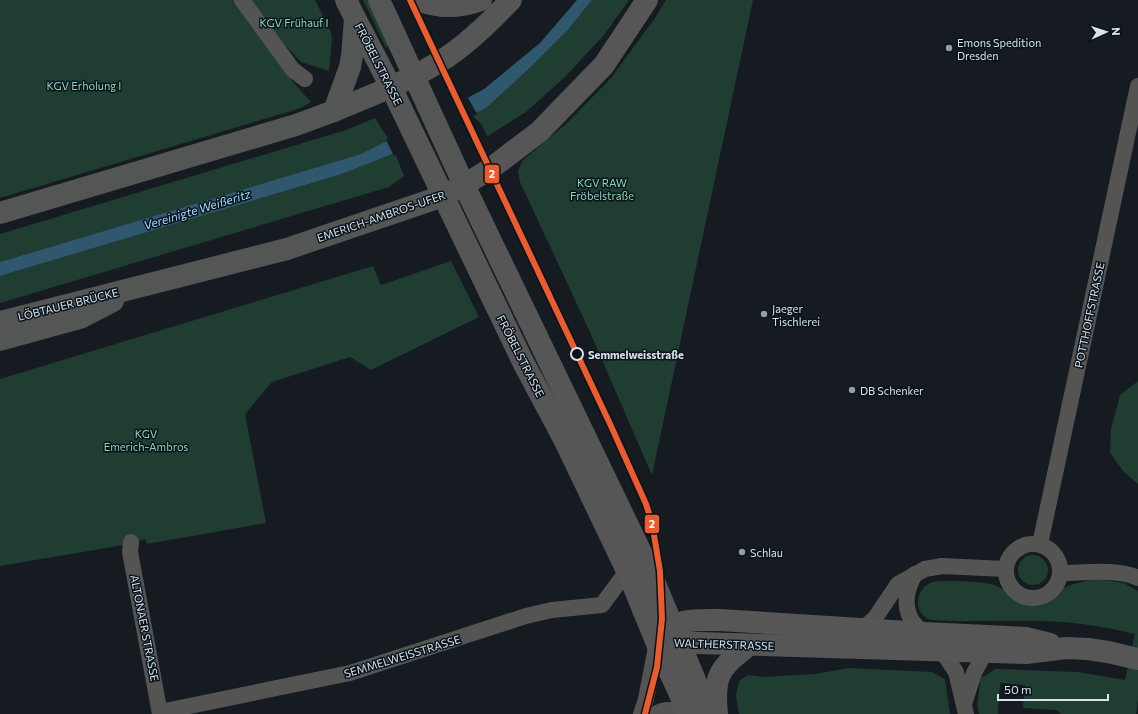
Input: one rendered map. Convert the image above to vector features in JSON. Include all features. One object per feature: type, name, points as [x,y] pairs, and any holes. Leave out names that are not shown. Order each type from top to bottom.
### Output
[{"type":"main road","name":"FRÖBELSTRASSE","points":[[379,0],[464,185],[649,569],[708,714]]},
{"type":"main road","points":[[417,0],[436,6],[455,6],[472,4],[481,0]]},
{"type":"main road","points":[[0,213],[296,125],[334,111],[395,95],[418,84],[446,57],[470,40],[511,0]]},
{"type":"main road","name":"EMERICH-AMBROS-UFER","points":[[136,287],[287,249],[443,196],[464,185],[490,169],[539,132],[604,66],[646,0]]},
{"type":"main road","name":"FRÖBELSTRASSE","points":[[351,9],[395,95],[523,362],[565,442],[627,571],[675,685],[689,714]]},
{"type":"main road","points":[[334,111],[350,67],[351,9]]},
{"type":"main road","points":[[0,340],[80,318],[110,303],[136,287]]},
{"type":"main road","name":"LÖBTAUER BRÜCKE","points":[[0,322],[136,287]]},
{"type":"main road","name":"WALTHERSTRASSE","points":[[657,642],[676,634],[695,620],[720,620],[862,630],[1026,638],[1066,648],[1108,652],[1134,658]]},
{"type":"main road","name":"WALTHERSTRASSE","points":[[676,634],[749,645],[985,653],[1026,653],[1066,648]]},
{"type":"main road","points":[[717,714],[716,698],[720,673],[730,660],[749,645]]},
{"type":"street","points":[[242,0],[293,70],[305,79]]},
{"type":"street","name":"POTTHOFFSTRASSE","points":[[1040,544],[1138,86]]},
{"type":"street","name":"ALTONAER STRASSE","points":[[132,542],[130,552],[160,713]]},
{"type":"street","points":[[1030,543],[1040,544],[1048,548],[1055,555],[1060,564],[1058,582],[1052,590],[1044,595],[1036,598],[1026,597],[1017,593],[1011,587],[1005,569],[1008,559],[1013,551],[1030,543]]},
{"type":"street","points":[[862,630],[875,618],[898,584],[925,569],[942,566],[1005,569]]},
{"type":"street","name":"SEMMELWEISSTRASSE","points":[[160,713],[350,673],[526,616],[552,610],[602,605],[627,571]]},
{"type":"street","points":[[1060,573],[1115,572],[1138,578]]},
{"type":"street","points":[[915,574],[909,586],[906,599],[908,611],[912,620],[924,633]]},
{"type":"street","points":[[641,714],[646,699],[657,642]]},
{"type":"street","points":[[942,651],[956,672],[965,709]]},
{"type":"street","points":[[965,709],[974,673],[985,653]]},
{"type":"street","points":[[655,714],[665,709],[678,711],[684,714]]},
{"type":"green space","name":"KGV Erholung I","points":[[0,0],[234,0],[293,82],[311,102],[301,108],[0,198]]},
{"type":"green space","name":"KGV Frühauf I","points":[[249,0],[315,0],[331,32],[332,39],[329,71],[301,62],[267,26]]},
{"type":"green space","points":[[363,0],[371,0],[392,44],[386,48]]},
{"type":"green space","points":[[592,0],[629,0],[604,35],[565,77],[526,112],[487,136],[482,125],[472,115],[486,108],[531,67],[567,31]]},
{"type":"green space","name":"KGV RAW Fröbelstraße","points":[[666,0],[753,0],[652,475],[589,330],[520,182],[518,171],[522,161],[568,122],[611,78],[655,18]]},
{"type":"green space","points":[[375,118],[389,140],[361,154],[0,262],[0,234],[346,130]]},
{"type":"green space","points":[[395,153],[404,176],[389,187],[0,303],[0,276],[342,174]]},
{"type":"green space","name":"KGV Emerich-Ambros","points":[[451,261],[479,317],[371,370],[350,357],[272,382],[245,414],[266,523],[147,544],[145,539],[124,545],[0,566],[0,379],[373,266],[381,285]]},
{"type":"green space","points":[[1138,381],[1138,484],[1124,472],[1110,453],[1111,429],[1120,395]]},
{"type":"green space","points":[[1033,555],[1043,560],[1048,570],[1043,580],[1033,585],[1023,580],[1018,570],[1023,560]]},
{"type":"green space","points":[[1099,579],[1124,583],[1138,591],[1138,700],[1136,714],[1061,714],[1056,710],[1023,708],[1025,685],[1000,683],[998,714],[979,714],[977,705],[981,677],[995,669],[1078,672],[1125,680],[1135,634],[1066,622],[932,620],[921,612],[918,603],[920,593],[926,585],[941,581],[979,582],[991,584],[1004,590],[1018,600],[1024,602],[1041,603],[1049,599],[1061,589],[1070,585]]},
{"type":"green space","points":[[848,668],[932,672],[945,679],[950,714],[739,714],[736,695],[739,681],[748,675],[763,677],[816,674]]},
{"type":"water","name":"Vereinigte Weißeritz","points":[[577,0],[592,0],[567,31],[531,67],[486,108],[395,153],[342,174],[0,276],[0,262],[361,154],[484,89],[540,43]]},
{"type":"pier","points":[[467,96],[477,114],[394,156],[386,140]]},
{"type":"transit line","name":"2","points":[[410,0],[611,426],[646,504],[652,523],[660,571],[662,619],[657,667],[645,714]]},
{"type":"place","name":"Emons Spedition Dresden","points":[[949,48]]},
{"type":"place","name":"Jaeger Tischlerei","points":[[764,314]]},
{"type":"place","name":"Semmelweisstraße","points":[[577,354]]},
{"type":"place","name":"DB Schenker","points":[[852,390]]},
{"type":"place","name":"Schlau","points":[[742,552]]}]
